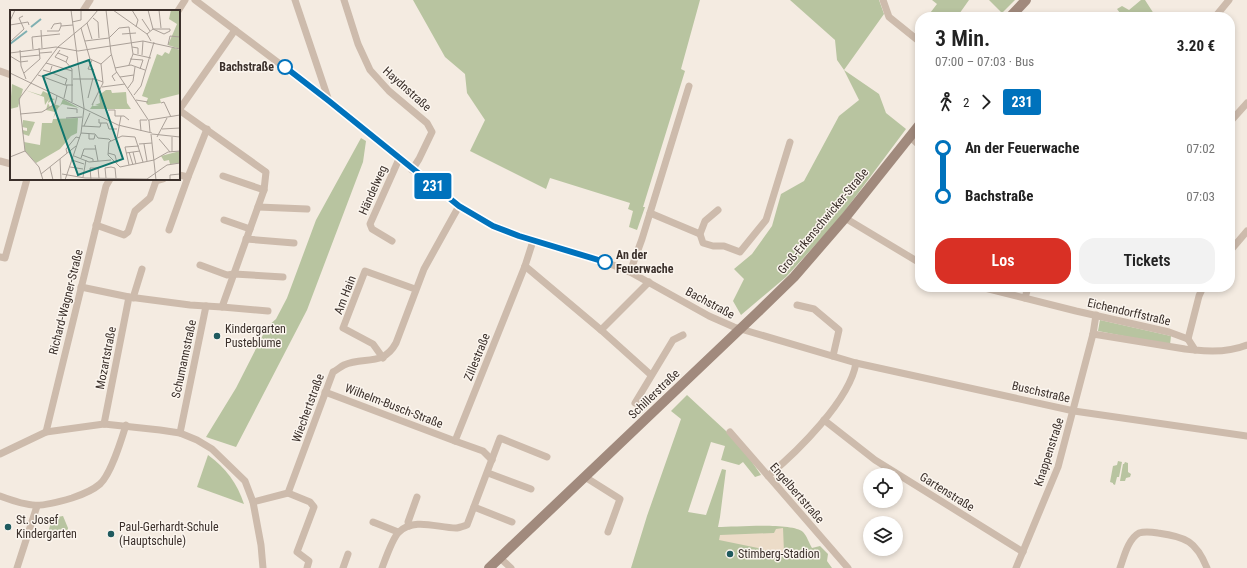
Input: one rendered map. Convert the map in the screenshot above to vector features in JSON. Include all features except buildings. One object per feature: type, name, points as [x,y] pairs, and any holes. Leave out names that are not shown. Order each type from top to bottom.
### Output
[{"type":"main road","points":[[1015,12],[1026,0]]},
{"type":"main road","name":"Groß-Erkenschwicker-Straße","points":[[740,329],[794,277],[845,218],[915,130]]},
{"type":"main road","name":"Schillerstraße","points":[[489,568],[740,329]]},
{"type":"street","points":[[85,10],[90,0]]},
{"type":"street","points":[[179,10],[185,0]]},
{"type":"street","name":"Bachstraße","points":[[195,0],[329,101],[412,170],[459,206],[493,226],[533,241],[603,262],[630,272],[709,316],[734,328],[740,329]]},
{"type":"street","points":[[296,0],[329,101]]},
{"type":"street","name":"Haydnstraße","points":[[344,0],[358,44],[370,70],[389,91],[428,123],[432,132],[419,160],[412,170]]},
{"type":"street","points":[[883,0],[888,17],[915,38]]},
{"type":"street","points":[[1219,12],[1229,0]]},
{"type":"street","points":[[180,109],[235,30]]},
{"type":"street","points":[[0,71],[10,75]]},
{"type":"street","points":[[630,272],[650,213],[689,86]]},
{"type":"street","points":[[1235,116],[1247,103]]},
{"type":"street","points":[[180,111],[266,172],[264,190],[222,307]]},
{"type":"street","points":[[169,230],[207,129]]},
{"type":"street","points":[[910,137],[915,142]]},
{"type":"street","points":[[718,210],[705,221],[700,234],[703,243],[712,246],[724,246],[740,252],[766,220],[790,142]]},
{"type":"street","name":"Händelweg","points":[[392,241],[372,229],[370,224],[399,159]]},
{"type":"street","points":[[0,161],[10,164]]},
{"type":"street","points":[[180,174],[188,177]]},
{"type":"street","points":[[223,176],[264,190]]},
{"type":"street","points":[[0,257],[5,258],[27,180]]},
{"type":"street","name":"Richard-Wagner-Straße","points":[[46,432],[96,225],[106,186],[109,180]]},
{"type":"street","points":[[96,225],[124,235],[128,232],[135,211],[150,198],[156,181],[160,180]]},
{"type":"street","points":[[383,358],[396,343],[415,289],[424,269],[459,206]]},
{"type":"street","points":[[258,207],[307,209]]},
{"type":"street","points":[[650,213],[700,234]]},
{"type":"street","points":[[845,218],[915,260]]},
{"type":"street","points":[[224,220],[250,229]]},
{"type":"street","points":[[1235,245],[1247,231]]},
{"type":"street","points":[[246,239],[294,243]]},
{"type":"street","name":"Zillestraße","points":[[455,441],[525,266],[533,241]]},
{"type":"street","points":[[200,265],[227,275],[234,274],[283,277]]},
{"type":"street","points":[[525,266],[601,330],[651,375]]},
{"type":"street","name":"Mozartstraße","points":[[104,424],[131,297],[142,270]]},
{"type":"street","name":"Am Hain","points":[[383,358],[373,344],[343,328],[365,271],[415,289]]},
{"type":"street","points":[[601,330],[649,282]]},
{"type":"street","points":[[81,287],[131,297],[206,306]]},
{"type":"street","name":"Eichendorffstraße","points":[[1001,292],[1169,332],[1188,339]]},
{"type":"street","points":[[1025,298],[1027,292]]},
{"type":"street","points":[[1195,350],[1188,339],[1200,292]]},
{"type":"street","name":"Schumannstraße","points":[[180,433],[206,306],[268,312]]},
{"type":"street","points":[[797,306],[814,309],[839,330],[833,356]]},
{"type":"street","name":"Knappenstraße","points":[[1016,568],[1058,467],[1074,411],[1093,334],[1096,315]]},
{"type":"street","name":"Buschstraße","points":[[740,329],[856,363],[1074,411],[1247,436]]},
{"type":"street","name":"Eichendorffstraße","points":[[1093,334],[1208,352],[1235,350],[1247,345]]},
{"type":"street","name":"Schillerstraße","points":[[635,403],[674,340],[683,335]]},
{"type":"street","name":"Wiechertstraße","points":[[288,493],[333,372],[344,365],[383,358]]},
{"type":"street","points":[[768,476],[824,420],[837,404],[855,370],[856,363]]},
{"type":"street","name":"Wilhelm-Busch-Straße","points":[[325,392],[455,441]]},
{"type":"street","name":"Gartenstraße","points":[[824,420],[874,460],[1023,552]]},
{"type":"street","points":[[0,454],[46,432],[104,424],[126,425],[180,433],[197,440],[218,454],[245,481],[253,502],[261,545],[263,568]]},
{"type":"street","points":[[0,496],[24,505],[37,506],[51,504],[85,494],[100,484],[111,467],[126,425]]},
{"type":"street","name":"Engelbertstraße","points":[[730,432],[848,568]]},
{"type":"street","points":[[382,568],[398,532],[410,526],[423,524],[457,528],[467,524],[488,473],[500,438],[547,457]]},
{"type":"street","points":[[455,441],[484,451],[492,460]]},
{"type":"street","points":[[488,473],[531,489]]},
{"type":"street","points":[[585,477],[620,499],[608,532]]},
{"type":"street","points":[[253,502],[288,493],[310,502],[314,507],[297,552],[309,561],[307,568]]},
{"type":"street","points":[[410,526],[408,522],[417,497]]},
{"type":"street","points":[[17,568],[37,506]]},
{"type":"street","points":[[474,507],[512,522]]},
{"type":"street","points":[[373,522],[398,532]]},
{"type":"street","points":[[1120,568],[1131,541],[1139,533],[1147,532],[1177,536],[1190,542],[1202,556],[1207,568]]},
{"type":"street","points":[[343,568],[348,554]]},
{"type":"street","points":[[500,558],[511,568]]},
{"type":"green space","points":[[413,0],[700,0],[681,69],[685,71],[637,230],[629,227],[633,211],[628,209],[630,203],[550,178],[546,189],[470,151],[485,120],[467,93],[465,74],[445,57]]},
{"type":"green space","points":[[790,0],[879,0],[884,14],[844,70],[837,60],[835,40]]},
{"type":"green space","points":[[932,0],[969,0],[961,12],[931,12],[937,4]]},
{"type":"green space","points":[[989,0],[1015,0],[1003,12],[1001,12]]},
{"type":"green space","points":[[1141,0],[1145,0],[1153,12],[1119,12],[1117,9],[1122,6],[1129,10]]},
{"type":"green space","points":[[844,70],[879,94],[886,113],[906,129],[838,220],[786,277],[741,315],[733,301],[744,279],[734,269],[752,254],[772,226],[781,194],[804,181],[839,116],[859,100]]},
{"type":"green space","points":[[361,138],[366,141],[363,162],[307,310],[236,447],[206,437],[236,388],[267,327],[276,319],[287,298],[316,220]]},
{"type":"green space","points":[[1100,320],[1171,336],[1170,345],[1098,331]]},
{"type":"green space","points":[[687,395],[739,443],[761,475],[755,477],[743,462],[739,465],[721,460],[725,446],[711,442],[688,512],[706,515],[722,469],[726,470],[718,527],[776,526],[797,529],[803,532],[812,548],[820,546],[828,554],[827,561],[832,568],[631,568],[647,516],[681,419],[671,411]]},
{"type":"green space","points":[[208,455],[230,476],[238,489],[244,504],[197,487]]},
{"type":"green space","points":[[1118,461],[1122,462],[1119,477],[1117,477],[1115,485],[1110,482],[1113,466],[1117,465]]},
{"type":"green space","points":[[1125,462],[1128,463],[1128,472],[1131,474],[1125,481],[1120,481],[1123,464]]},
{"type":"green space","points":[[63,516],[68,528],[67,536],[63,537],[48,533],[52,518]]},
{"type":"shaded area","points":[[783,528],[783,556],[758,548],[719,540],[720,535],[774,533],[776,529]]},
{"type":"bus line","name":"231","points":[[285,67],[459,206],[493,226],[519,236],[605,262]]},
{"type":"place","name":"Bachstraße","points":[[285,67]]},
{"type":"place","name":"An der Feuerwache","points":[[605,262]]},
{"type":"place","name":"Kindergarten Pusteblume","points":[[217,336]]},
{"type":"place","name":"St. Josef Kindergarten","points":[[8,527]]},
{"type":"place","name":"Paul-Gerhardt-Schule (Hauptschule)","points":[[111,534]]},
{"type":"place","name":"Stimberg-Stadion","points":[[730,554]]}]
